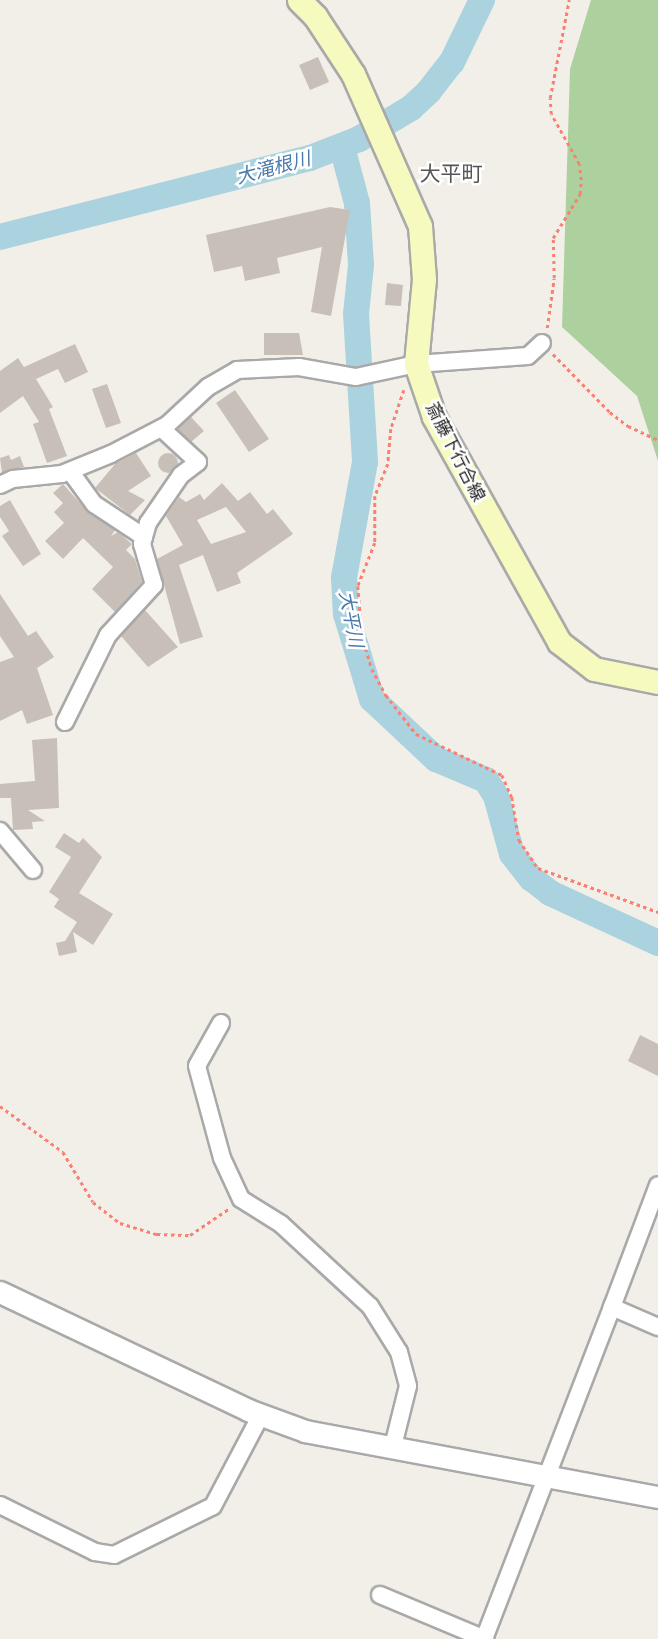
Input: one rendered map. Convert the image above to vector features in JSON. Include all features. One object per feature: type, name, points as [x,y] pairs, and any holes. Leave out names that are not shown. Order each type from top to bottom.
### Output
[{"type":"main road","name":"斎藤下行合線","points":[[299,0],[329,35],[356,81],[397,167],[422,242],[424,279],[412,365],[435,417],[550,630],[594,670],[658,682]]},
{"type":"street","points":[[0,485],[13,479],[70,471],[161,428],[208,387],[237,370],[299,367],[356,377],[412,365],[528,356],[542,342]]},
{"type":"street","points":[[65,722],[108,635],[154,585],[144,537],[153,513],[181,475],[198,463],[161,428]]},
{"type":"street","points":[[70,471],[94,504],[144,537]]},
{"type":"street","points":[[0,831],[33,870]]},
{"type":"street","points":[[221,1023],[197,1066],[211,1125],[241,1199],[281,1224],[370,1306],[407,1372],[404,1410],[393,1446]]},
{"type":"street","points":[[380,1595],[484,1639],[658,1185]]},
{"type":"street","points":[[0,1292],[261,1415],[304,1431],[547,1473],[658,1497]]},
{"type":"street","points":[[612,1307],[658,1327]]},
{"type":"street","points":[[0,1505],[95,1552],[114,1555],[213,1506],[261,1415]]},
{"type":"path","points":[[569,0],[550,98],[551,114],[579,164],[580,194],[553,238],[554,278],[542,342],[610,412],[628,426],[658,440]]},
{"type":"path","points":[[412,365],[388,464],[375,496],[375,543],[359,586],[362,635],[372,669],[386,695],[416,734],[502,775],[512,797],[519,840],[538,868],[658,912]]},
{"type":"path","points":[[0,1106],[63,1152],[93,1202],[120,1223],[157,1234],[190,1236],[213,1224],[241,1199]]},
{"type":"green space","points":[[591,0],[658,0],[658,461],[637,396],[562,327],[570,69]]},
{"type":"building","points":[[318,57],[329,82],[310,90],[299,65]]},
{"type":"building","points":[[330,207],[350,210],[331,316],[311,312],[322,247],[277,258],[280,273],[245,281],[242,266],[214,272],[206,235]]},
{"type":"building","points":[[387,283],[403,285],[401,306],[385,305]]},
{"type":"building","points":[[264,333],[299,333],[303,355],[264,355]]},
{"type":"building","points":[[75,344],[88,372],[65,383],[58,369],[36,379],[53,407],[49,409],[67,456],[47,463],[33,424],[39,422],[23,396],[0,413],[0,371],[18,358],[24,367]]},
{"type":"building","points":[[107,384],[121,423],[106,428],[92,389]]},
{"type":"building","points":[[235,390],[269,439],[249,452],[216,403]]},
{"type":"building","points":[[191,417],[204,431],[191,442],[178,429]]},
{"type":"building","points":[[136,453],[151,476],[128,491],[145,500],[130,515],[95,488],[115,464]]},
{"type":"building","points":[[168,453],[175,456],[178,463],[175,470],[168,473],[161,470],[158,463],[161,456]]},
{"type":"building","points":[[9,455],[11,460],[20,456],[24,467],[2,473],[0,458]]},
{"type":"building","points":[[222,483],[238,501],[250,492],[267,514],[273,509],[293,534],[237,573],[241,583],[217,592],[203,555],[179,565],[203,637],[180,644],[157,559],[183,545],[166,516],[179,497],[186,502],[200,494],[204,500]],"holes":[[[226,507],[246,532],[211,544],[197,520]]]},
{"type":"building","points":[[63,484],[88,512],[115,530],[111,536],[118,532],[132,544],[126,550],[135,559],[142,582],[115,612],[92,589],[113,567],[83,538],[63,559],[45,541],[64,523],[54,512],[63,503],[53,493]]},
{"type":"building","points":[[10,500],[41,554],[23,566],[2,536],[9,531],[0,517],[0,506]]},
{"type":"building","points":[[0,594],[28,636],[36,631],[54,657],[37,668],[53,715],[27,724],[22,710],[0,721],[0,662],[14,657],[0,636]]},
{"type":"building","points":[[145,610],[178,647],[148,667],[121,636]]},
{"type":"building","points":[[57,738],[59,808],[28,810],[45,821],[32,822],[33,829],[13,830],[11,798],[0,798],[0,784],[35,781],[32,740]]},
{"type":"building","points":[[64,833],[79,843],[83,838],[102,857],[79,893],[113,914],[93,945],[73,932],[77,952],[59,956],[56,943],[65,941],[77,922],[54,907],[59,899],[49,892],[71,857],[55,847]]},
{"type":"building","points":[[640,1035],[658,1044],[658,1076],[628,1061]]},
{"type":"waterway","name":"大滝根川","points":[[0,237],[310,158],[359,139],[411,108],[429,91],[452,62],[482,0]]},
{"type":"waterway","name":"大平川","points":[[342,147],[357,203],[361,265],[356,314],[365,462],[344,578],[346,614],[372,699],[436,759],[486,780],[496,796],[512,854],[531,878],[550,893],[658,943]]},
{"type":"district","name":"大平町","points":[[451,173]]}]
